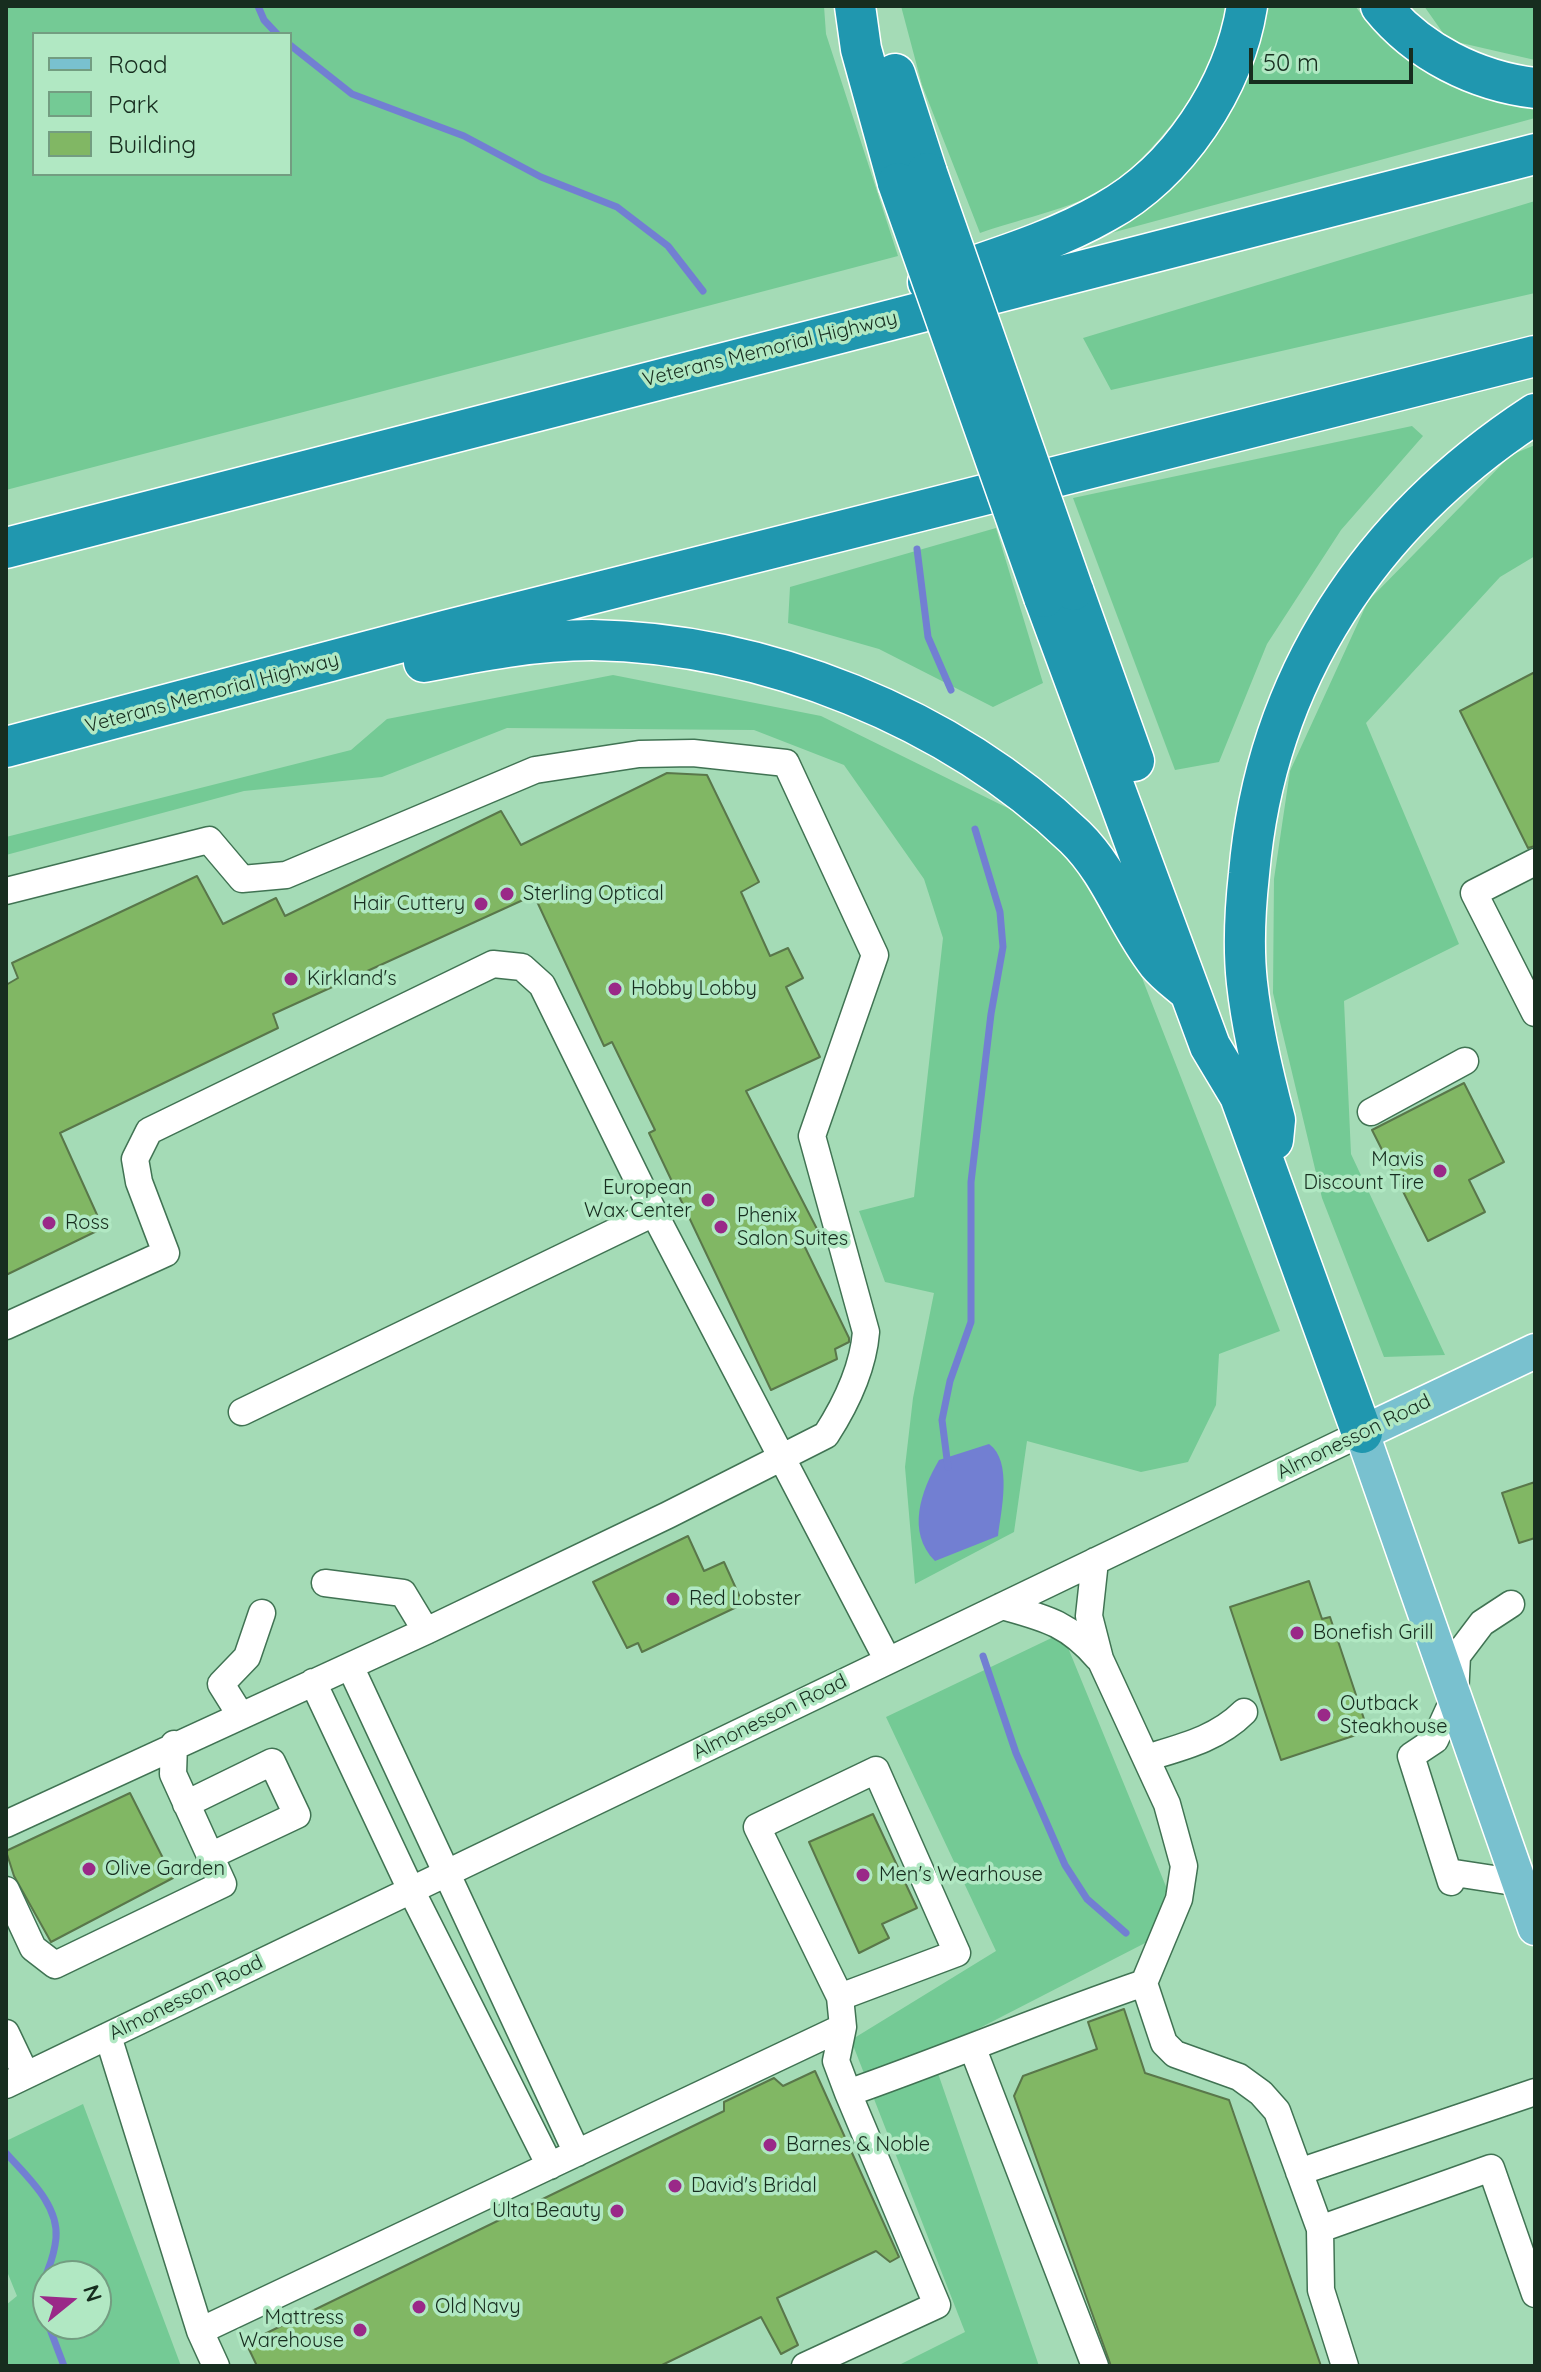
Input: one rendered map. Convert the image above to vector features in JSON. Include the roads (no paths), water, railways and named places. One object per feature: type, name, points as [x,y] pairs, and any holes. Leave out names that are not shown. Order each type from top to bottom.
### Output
[{"type":"highway","points":[[855,6],[861,49],[913,178],[1058,594],[1190,992],[1210,1046],[1240,1096],[1362,1433]]},
{"type":"highway","points":[[881,6],[899,86],[913,178]]},
{"type":"highway","points":[[818,336],[877,300],[1024,248],[1106,212],[1142,187],[1175,154],[1219,91],[1247,6]]},
{"type":"highway","points":[[1381,6],[1399,29],[1464,70],[1535,88]]},
{"type":"highway","name":"Veterans Memorial Highway","points":[[6,548],[818,336],[1535,154]]},
{"type":"highway","name":"Veterans Memorial Highway","points":[[21,743],[448,630],[1535,356]]},
{"type":"highway","points":[[1271,1180],[1275,1120],[1247,982],[1245,917],[1261,790],[1280,724],[1314,647],[1372,557],[1444,480],[1535,414]]},
{"type":"highway","points":[[1058,594],[1232,1037],[1240,1096]]},
{"type":"highway","points":[[21,743],[154,719],[370,672],[532,644],[591,640],[713,655],[777,670],[833,689],[973,756],[1077,839],[1115,889],[1158,964],[1190,992]]},
{"type":"main road","name":"Almonesson Road","points":[[1362,1433],[1535,1351]]},
{"type":"main road","points":[[1362,1433],[1535,1928]]},
{"type":"street","points":[[6,891],[209,840],[242,879],[286,875],[535,770],[639,754],[693,753],[786,763],[875,955],[812,1136],[866,1332],[864,1350],[842,1411],[826,1435],[426,1631],[174,1744],[6,1824]]},
{"type":"street","points":[[1535,862],[1474,893],[1535,1013]]},
{"type":"street","points":[[6,1326],[166,1253],[139,1182],[135,1159],[149,1131],[493,964],[522,967],[542,985],[654,1213],[888,1661]]},
{"type":"street","points":[[1371,1112],[1465,1061]]},
{"type":"street","points":[[242,1412],[654,1213]]},
{"type":"street","name":"Almonesson Road","points":[[16,2080],[1362,1433]]},
{"type":"street","points":[[1095,1561],[1089,1616],[1100,1659],[1167,1804],[1184,1866],[1179,1899],[1144,1983],[1164,2043],[1175,2054],[1239,2077],[1261,2093],[1277,2111],[1320,2229],[1321,2290],[1345,2366]]},
{"type":"street","points":[[325,1583],[403,1593],[426,1631]]},
{"type":"street","points":[[1511,1604],[1482,1623],[1457,1656],[1455,1696],[1435,1740],[1411,1756],[1450,1877],[1520,1883]]},
{"type":"street","points":[[1002,1606],[1053,1620],[1071,1630],[1100,1659]]},
{"type":"street","points":[[241,1716],[221,1684],[247,1657],[262,1613]]},
{"type":"street","points":[[350,1666],[577,2153]]},
{"type":"street","points":[[313,1682],[412,1892],[550,2166]]},
{"type":"street","points":[[1146,1758],[1201,1741],[1229,1727],[1244,1712]]},
{"type":"street","points":[[6,1890],[33,1948],[55,1965],[223,1884],[173,1774],[174,1744]]},
{"type":"street","points":[[186,1804],[272,1762],[297,1815],[210,1856]]},
{"type":"street","points":[[805,2366],[937,2305],[836,2061],[843,2027],[840,1997],[757,1827],[876,1770],[957,1953],[840,1997]]},
{"type":"street","points":[[848,2093],[973,2049],[1028,2022],[1144,1983]]},
{"type":"street","points":[[200,2331],[843,2027]]},
{"type":"street","points":[[6,2033],[16,2080]]},
{"type":"street","points":[[108,2036],[200,2331],[216,2366]]},
{"type":"street","points":[[973,2049],[1095,2366]]},
{"type":"street","points":[[1299,2172],[1535,2092]]},
{"type":"street","points":[[1320,2229],[1491,2168],[1535,2294]]},
{"type":"water","points":[[989,1444],[1001,1462],[1003,1474],[998,1536],[935,1561],[926,1550],[919,1524],[922,1498],[932,1472],[939,1460]]},
{"type":"waterway","points":[[258,6],[264,20],[275,32]]},
{"type":"waterway","points":[[292,47],[352,94],[464,136],[541,177],[617,207],[668,246],[703,291]]},
{"type":"waterway","points":[[917,549],[928,637],[951,690]]},
{"type":"waterway","points":[[948,1467],[942,1420],[950,1381],[971,1322],[971,1182],[991,1014],[1003,947],[1000,912],[975,829]]},
{"type":"waterway","points":[[983,1656],[1016,1753],[1065,1865],[1087,1899],[1126,1933]]},
{"type":"waterway","points":[[6,2153],[47,2202],[56,2226],[51,2260]]},
{"type":"waterway","points":[[54,2340],[64,2366]]},
{"type":"place","name":"Sterling Optical","points":[[507,894]]},
{"type":"place","name":"Hair Cuttery","points":[[481,904]]},
{"type":"place","name":"Kirkland's","points":[[291,979]]},
{"type":"place","name":"Hobby Lobby","points":[[615,989]]},
{"type":"place","name":"Mavis Discount Tire","points":[[1440,1171]]},
{"type":"place","name":"European Wax Center","points":[[708,1200]]},
{"type":"place","name":"Ross","points":[[49,1223]]},
{"type":"place","name":"Phenix Salon Suites","points":[[721,1227]]},
{"type":"place","name":"Red Lobster","points":[[673,1599]]},
{"type":"place","name":"Bonefish Grill","points":[[1297,1633]]},
{"type":"place","name":"Outback Steakhouse","points":[[1324,1715]]},
{"type":"place","name":"Olive Garden","points":[[89,1869]]},
{"type":"place","name":"Men's Wearhouse","points":[[863,1875]]},
{"type":"place","name":"Barnes & Noble","points":[[770,2145]]},
{"type":"place","name":"David's Bridal","points":[[675,2186]]},
{"type":"place","name":"Ulta Beauty","points":[[617,2211]]},
{"type":"place","name":"Old Navy","points":[[419,2307]]},
{"type":"place","name":"Mattress Warehouse","points":[[360,2330]]}]
